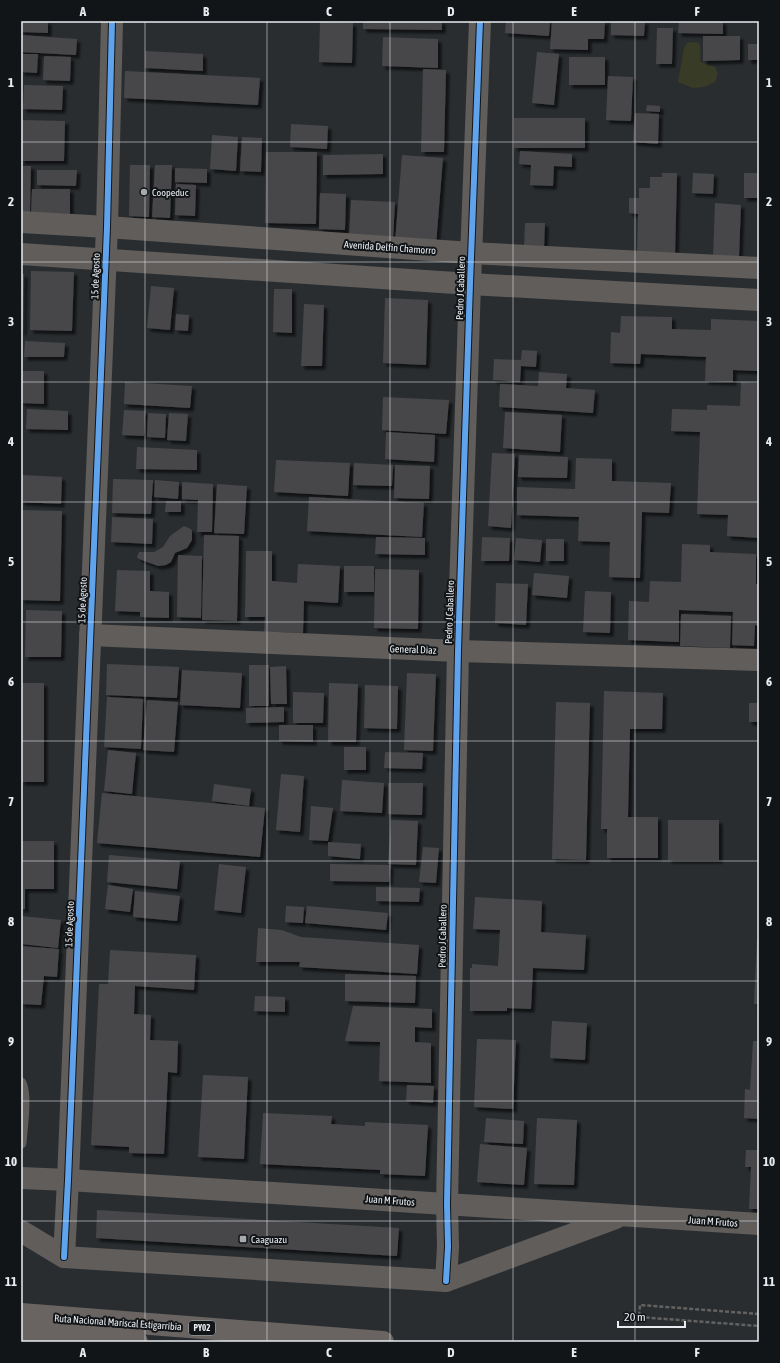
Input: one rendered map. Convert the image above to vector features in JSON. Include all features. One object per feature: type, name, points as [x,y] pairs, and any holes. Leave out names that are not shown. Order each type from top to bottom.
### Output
[{"type":"highway","name":"Ruta Nacional Mariscal Estigarribia","points":[[21,1314],[383,1342]]},
{"type":"highway","name":"Ruta Nacional Mariscal Estigarribia","points":[[21,1335],[137,1342]]},
{"type":"street","name":"15 de Agosto","points":[[64,1257],[107,226],[112,21]]},
{"type":"street","name":"Pedro J Caballero","points":[[446,1281],[448,1247],[447,1204],[458,651],[480,21]]},
{"type":"street","name":"Avenida Delfin Chamorro","points":[[21,222],[107,226],[471,253],[759,268]]},
{"type":"street","points":[[21,254],[470,284],[759,300]]},
{"type":"street","name":"General Diaz","points":[[90,635],[458,651],[759,660]]},
{"type":"street","name":"Juan M Frutos","points":[[21,1178],[759,1224]]},
{"type":"street","points":[[21,1232],[64,1257],[446,1281],[623,1215]]},
{"type":"lane","points":[[21,1083],[23,1086],[21,1143]]},
{"type":"path","points":[[759,1314],[640,1305],[639,1317],[759,1326]]},
{"type":"green space","points":[[687,43],[699,43],[700,45],[701,62],[715,67],[718,74],[715,82],[704,87],[693,88],[678,82],[684,48]]},
{"type":"building","points":[[21,21],[48,21],[48,33],[21,32]]},
{"type":"building","points":[[363,21],[442,21],[442,30],[363,29]]},
{"type":"building","points":[[506,21],[550,21],[549,36],[505,33]]},
{"type":"building","points":[[552,21],[605,21],[604,39],[588,39],[588,50],[550,49]]},
{"type":"building","points":[[611,21],[645,21],[644,36],[611,35]]},
{"type":"building","points":[[679,21],[723,21],[723,34],[678,33]]},
{"type":"building","points":[[320,22],[353,23],[352,63],[319,62]]},
{"type":"building","points":[[657,28],[673,28],[672,64],[656,64]]},
{"type":"building","points":[[21,35],[77,39],[76,55],[21,52]]},
{"type":"building","points":[[703,36],[740,36],[740,60],[703,61]]},
{"type":"building","points":[[383,37],[438,39],[438,68],[382,66]]},
{"type":"building","points":[[748,44],[759,44],[759,60],[748,60]]},
{"type":"building","points":[[145,51],[203,54],[203,71],[145,68]]},
{"type":"building","points":[[537,52],[559,54],[554,105],[532,103]]},
{"type":"building","points":[[21,54],[38,54],[37,73],[21,72]]},
{"type":"building","points":[[44,56],[71,57],[70,81],[43,80]]},
{"type":"building","points":[[569,57],[605,57],[605,85],[569,85]]},
{"type":"building","points":[[423,69],[446,70],[444,152],[421,152]]},
{"type":"building","points":[[125,71],[260,78],[258,105],[124,98]]},
{"type":"building","points":[[608,76],[633,77],[631,121],[606,120]]},
{"type":"building","points":[[24,85],[63,86],[62,110],[23,109]]},
{"type":"building","points":[[647,105],[660,106],[660,112],[646,111]]},
{"type":"building","points":[[635,113],[659,114],[658,144],[633,142]]},
{"type":"building","points":[[514,118],[585,118],[585,148],[514,148]]},
{"type":"building","points":[[21,120],[65,121],[64,161],[21,161]]},
{"type":"building","points":[[291,124],[328,126],[327,149],[290,147]]},
{"type":"building","points":[[212,135],[238,137],[236,171],[210,169]]},
{"type":"building","points":[[242,137],[262,138],[261,172],[240,171]]},
{"type":"building","points":[[520,151],[572,154],[572,167],[554,166],[553,186],[530,185],[531,165],[519,164]]},
{"type":"building","points":[[266,152],[317,152],[316,224],[265,223]]},
{"type":"building","points":[[383,154],[383,174],[323,175],[323,155]]},
{"type":"building","points":[[402,155],[443,158],[436,245],[395,242]]},
{"type":"building","points":[[130,165],[150,165],[149,217],[129,216]]},
{"type":"building","points":[[155,165],[172,165],[170,218],[152,217]]},
{"type":"building","points":[[21,166],[31,166],[30,213],[21,213]]},
{"type":"building","points":[[175,168],[207,169],[207,183],[175,182]]},
{"type":"building","points":[[37,170],[77,170],[76,186],[37,185]]},
{"type":"building","points":[[662,173],[677,173],[675,258],[637,257],[638,214],[629,213],[629,198],[639,198],[639,188],[650,188],[650,177],[662,177]]},
{"type":"building","points":[[693,173],[714,174],[713,194],[692,193]]},
{"type":"building","points":[[744,173],[759,173],[759,198],[744,198]]},
{"type":"building","points":[[176,184],[196,185],[195,216],[175,215]]},
{"type":"building","points":[[32,189],[70,189],[70,215],[31,214]]},
{"type":"building","points":[[320,193],[346,194],[345,230],[319,229]]},
{"type":"building","points":[[351,200],[395,202],[393,239],[349,236]]},
{"type":"building","points":[[715,203],[741,205],[739,258],[713,257]]},
{"type":"building","points":[[525,223],[545,223],[544,249],[524,248]]},
{"type":"building","points":[[31,271],[74,272],[72,331],[30,330]]},
{"type":"building","points":[[21,274],[24,274],[23,332],[21,332]]},
{"type":"building","points":[[151,286],[174,288],[170,330],[147,328]]},
{"type":"building","points":[[274,289],[292,289],[292,333],[273,332]]},
{"type":"building","points":[[385,298],[428,300],[426,365],[383,363]]},
{"type":"building","points":[[304,304],[324,305],[322,366],[301,366]]},
{"type":"building","points":[[176,314],[189,315],[188,331],[175,330]]},
{"type":"building","points":[[621,316],[672,317],[672,329],[711,330],[711,319],[759,321],[759,371],[733,370],[733,382],[705,381],[706,357],[641,354],[640,364],[610,363],[611,332],[620,333]]},
{"type":"building","points":[[25,341],[65,343],[64,357],[24,357]]},
{"type":"building","points":[[522,350],[537,351],[536,367],[521,366],[520,382],[493,380],[494,359],[521,360]]},
{"type":"building","points":[[21,371],[44,371],[44,404],[21,403]]},
{"type":"building","points":[[539,372],[567,374],[566,388],[595,390],[593,413],[499,407],[500,384],[538,386]]},
{"type":"building","points":[[125,382],[192,386],[190,408],[124,404]]},
{"type":"building","points":[[741,382],[759,383],[759,538],[727,536],[728,515],[697,514],[700,432],[671,431],[672,409],[707,410],[707,405],[740,406]]},
{"type":"building","points":[[383,397],[449,400],[446,434],[382,430]]},
{"type":"building","points":[[27,409],[68,411],[68,430],[26,429]]},
{"type":"building","points":[[124,410],[145,411],[144,436],[122,435]]},
{"type":"building","points":[[505,412],[562,415],[560,452],[503,448]]},
{"type":"building","points":[[148,413],[166,414],[165,438],[147,437]]},
{"type":"building","points":[[169,413],[188,414],[186,441],[167,440]]},
{"type":"building","points":[[386,432],[435,435],[434,462],[385,459]]},
{"type":"building","points":[[137,447],[197,450],[197,470],[136,469]]},
{"type":"building","points":[[492,453],[515,454],[511,528],[488,526]]},
{"type":"building","points":[[519,455],[568,457],[567,478],[518,477]]},
{"type":"building","points":[[576,458],[612,459],[612,481],[671,483],[669,513],[642,512],[640,578],[609,577],[610,542],[578,541],[579,517],[517,515],[517,487],[575,489]]},
{"type":"building","points":[[276,460],[350,463],[348,496],[274,492]]},
{"type":"building","points":[[354,463],[393,465],[392,486],[353,485]]},
{"type":"building","points":[[395,465],[430,466],[429,499],[394,498]]},
{"type":"building","points":[[21,475],[62,477],[61,504],[21,502]]},
{"type":"building","points":[[113,479],[153,480],[151,514],[112,513]]},
{"type":"building","points":[[155,480],[179,482],[178,499],[154,497]]},
{"type":"building","points":[[182,482],[213,484],[212,532],[197,532],[198,500],[182,499]]},
{"type":"building","points":[[217,484],[247,486],[244,534],[214,533]]},
{"type":"building","points":[[309,497],[424,503],[422,537],[307,531]]},
{"type":"building","points":[[166,501],[181,501],[181,512],[165,512]]},
{"type":"building","points":[[21,510],[62,511],[60,601],[21,600]]},
{"type":"building","points":[[112,517],[153,519],[152,544],[111,542]]},
{"type":"building","points":[[184,526],[192,530],[192,540],[187,548],[175,553],[171,562],[166,565],[158,566],[137,557],[139,552],[154,552],[163,547],[170,536]]},
{"type":"building","points":[[204,535],[239,536],[237,621],[202,620]]},
{"type":"building","points":[[376,537],[425,538],[425,555],[375,554]]},
{"type":"building","points":[[482,537],[510,538],[509,561],[481,561]]},
{"type":"building","points":[[516,538],[542,540],[540,562],[514,560]]},
{"type":"building","points":[[546,539],[564,539],[564,561],[546,561]]},
{"type":"building","points":[[682,544],[710,545],[710,552],[756,554],[756,584],[759,584],[759,626],[755,625],[754,646],[732,645],[733,612],[679,610],[679,642],[628,640],[629,601],[649,602],[650,581],[681,582]]},
{"type":"building","points":[[246,551],[272,551],[272,581],[297,583],[298,564],[340,566],[338,603],[304,601],[303,633],[264,632],[265,617],[245,617]]},
{"type":"building","points":[[178,555],[202,556],[201,618],[177,617]]},
{"type":"building","points":[[344,566],[374,566],[374,592],[344,592]]},
{"type":"building","points":[[375,569],[419,570],[418,629],[374,628]]},
{"type":"building","points":[[117,570],[150,571],[150,591],[169,592],[169,618],[140,617],[140,612],[115,611]]},
{"type":"building","points":[[534,573],[569,576],[567,598],[532,595]]},
{"type":"building","points":[[496,583],[528,584],[526,625],[495,623]]},
{"type":"building","points":[[585,591],[611,592],[610,633],[583,632]]},
{"type":"building","points":[[26,610],[62,611],[61,657],[25,657]]},
{"type":"building","points":[[681,614],[731,616],[730,648],[680,646]]},
{"type":"building","points":[[107,664],[179,667],[177,698],[106,695]]},
{"type":"building","points":[[249,665],[269,665],[269,706],[249,706]]},
{"type":"building","points":[[286,666],[287,704],[271,704],[270,667]]},
{"type":"building","points":[[182,670],[242,673],[240,708],[180,705]]},
{"type":"building","points":[[407,673],[436,674],[433,751],[404,750]]},
{"type":"building","points":[[21,683],[44,683],[44,782],[21,782]]},
{"type":"building","points":[[329,683],[358,684],[356,742],[328,742]]},
{"type":"building","points":[[365,685],[398,686],[397,729],[364,728]]},
{"type":"building","points":[[604,691],[663,693],[662,729],[630,729],[628,817],[658,817],[658,858],[607,858],[607,829],[601,829]]},
{"type":"building","points":[[293,692],[324,693],[323,723],[293,723]]},
{"type":"building","points":[[107,697],[143,699],[141,749],[104,747]]},
{"type":"building","points":[[147,700],[178,702],[174,752],[143,750]]},
{"type":"building","points":[[556,702],[590,703],[586,860],[552,859]]},
{"type":"building","points":[[749,703],[759,703],[759,722],[749,722]]},
{"type":"building","points":[[284,707],[284,722],[246,723],[246,708]]},
{"type":"building","points":[[279,725],[313,725],[313,742],[279,741]]},
{"type":"building","points":[[344,747],[366,747],[366,770],[344,770]]},
{"type":"building","points":[[108,750],[136,753],[132,794],[104,791]]},
{"type":"building","points":[[385,752],[423,753],[422,769],[384,768]]},
{"type":"building","points":[[281,774],[304,776],[300,832],[276,830]]},
{"type":"building","points":[[342,780],[384,783],[382,813],[340,811]]},
{"type":"building","points":[[388,783],[423,783],[422,815],[388,814]]},
{"type":"building","points":[[214,784],[251,789],[249,806],[212,801]]},
{"type":"building","points":[[102,793],[265,808],[260,857],[97,843]]},
{"type":"building","points":[[311,806],[333,808],[328,841],[309,840]]},
{"type":"building","points":[[391,820],[418,821],[416,865],[388,864]]},
{"type":"building","points":[[668,820],[719,820],[719,860],[668,860]]},
{"type":"building","points":[[21,841],[54,841],[54,889],[25,889],[25,909],[21,909]]},
{"type":"building","points":[[328,842],[361,844],[360,859],[328,856]]},
{"type":"building","points":[[423,847],[439,848],[436,883],[419,882]]},
{"type":"building","points":[[109,855],[180,861],[177,889],[107,882]]},
{"type":"building","points":[[219,864],[246,867],[241,913],[214,910]]},
{"type":"building","points":[[330,864],[390,865],[389,882],[330,881]]},
{"type":"building","points":[[108,885],[133,889],[130,912],[105,909]]},
{"type":"building","points":[[376,887],[420,888],[419,902],[376,901]]},
{"type":"building","points":[[135,891],[180,896],[177,921],[133,917]]},
{"type":"building","points":[[475,897],[542,901],[541,932],[586,935],[584,970],[533,968],[531,1009],[507,1008],[507,1011],[470,1011],[470,968],[472,968],[472,964],[498,966],[500,930],[473,929]]},
{"type":"building","points":[[286,906],[304,907],[303,923],[285,922]]},
{"type":"building","points":[[307,906],[388,913],[386,930],[305,923]]},
{"type":"building","points":[[21,916],[61,920],[58,948],[21,944]]},
{"type":"building","points":[[258,928],[282,930],[301,937],[419,945],[417,974],[299,967],[300,962],[256,962]]},
{"type":"building","points":[[757,939],[759,939],[759,1004],[754,1004]]},
{"type":"building","points":[[21,946],[59,949],[57,977],[44,976],[41,1005],[21,1004]]},
{"type":"building","points":[[110,950],[196,955],[194,990],[135,986],[134,1014],[151,1015],[150,1040],[178,1041],[177,1073],[168,1072],[164,1154],[129,1153],[129,1147],[91,1145],[99,984],[108,984]]},
{"type":"building","points":[[345,974],[416,976],[415,1003],[345,1001]]},
{"type":"building","points":[[255,996],[285,997],[285,1012],[254,1011]]},
{"type":"building","points":[[353,1006],[432,1009],[432,1028],[415,1027],[415,1042],[431,1043],[431,1083],[379,1081],[380,1042],[345,1041]]},
{"type":"building","points":[[552,1021],[587,1023],[585,1060],[550,1058]]},
{"type":"building","points":[[477,1039],[516,1040],[513,1109],[474,1107]]},
{"type":"building","points":[[753,1041],[759,1041],[759,1119],[744,1118],[745,1089],[750,1090]]},
{"type":"building","points":[[203,1075],[248,1077],[244,1159],[198,1157]]},
{"type":"building","points":[[407,1085],[434,1086],[433,1103],[406,1101]]},
{"type":"building","points":[[263,1113],[332,1116],[331,1124],[365,1126],[365,1122],[428,1125],[425,1176],[380,1174],[380,1170],[260,1164]]},
{"type":"building","points":[[486,1118],[524,1121],[523,1144],[484,1142]]},
{"type":"building","points":[[537,1118],[577,1120],[574,1185],[534,1184]]},
{"type":"building","points":[[480,1144],[527,1148],[524,1185],[477,1182]]},
{"type":"building","points":[[746,1150],[759,1150],[759,1209],[749,1209],[751,1167],[745,1167]]},
{"type":"building","points":[[97,1210],[399,1228],[397,1256],[96,1238]]},
{"type":"cycle path","points":[[64,1257],[107,227],[112,21]]},
{"type":"cycle path","points":[[446,1281],[448,1247],[447,1204],[458,651],[480,21]]},
{"type":"place","name":"Coopeduc","points":[[144,192]]},
{"type":"place","name":"Caaguazu","points":[[243,1239]]}]
